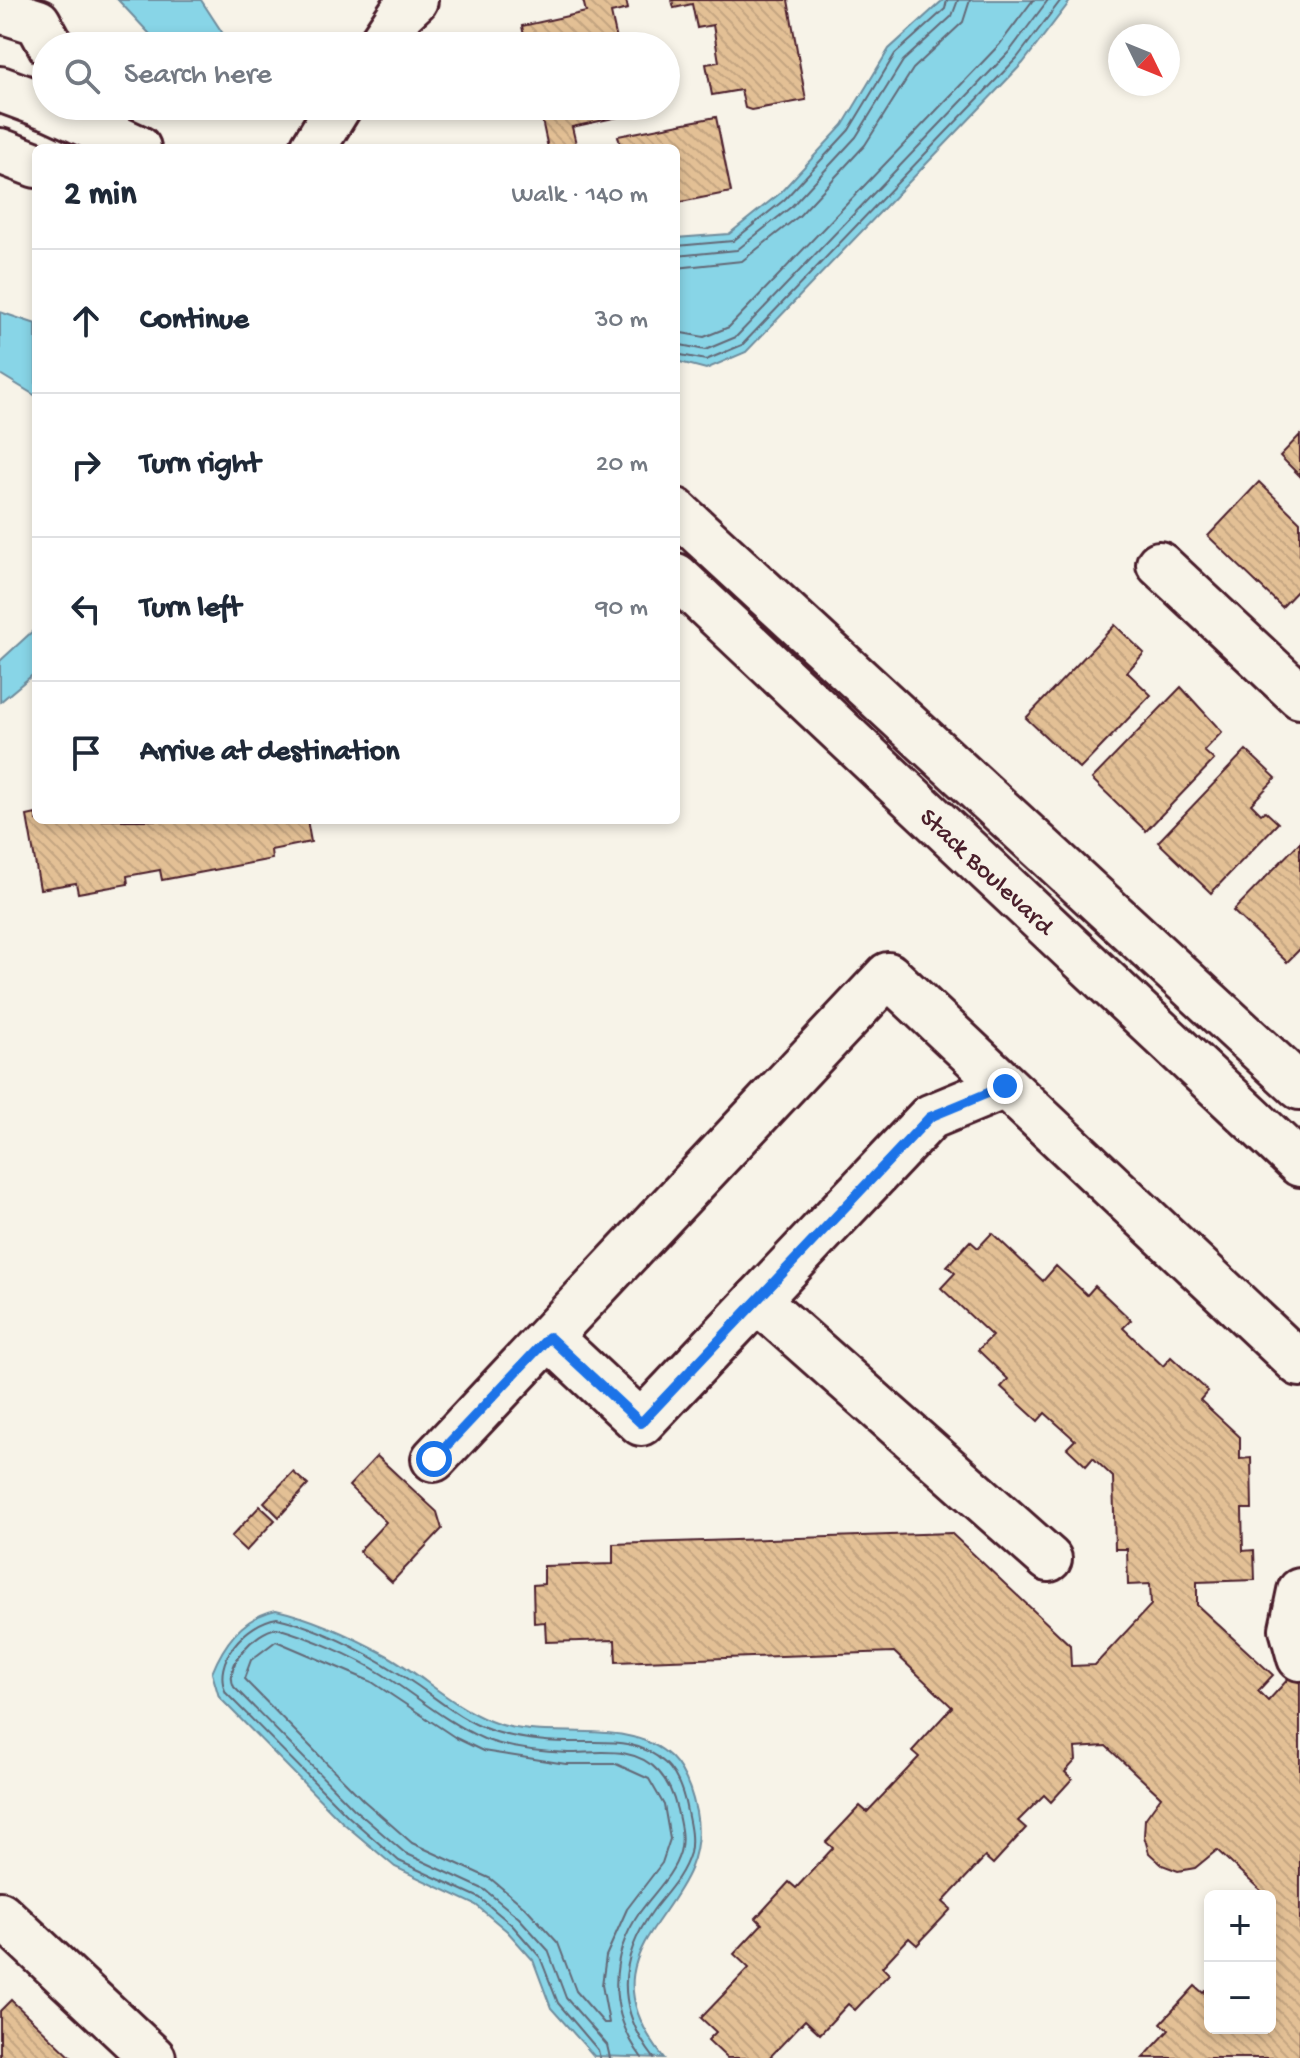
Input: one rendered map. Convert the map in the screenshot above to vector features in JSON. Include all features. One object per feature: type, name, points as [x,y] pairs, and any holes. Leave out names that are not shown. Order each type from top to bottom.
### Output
[{"type":"street","points":[[388,32],[415,0]]},
{"type":"street","points":[[0,10],[38,22],[43,32]]},
{"type":"street","points":[[0,89],[32,99]]},
{"type":"street","points":[[81,120],[130,144]]},
{"type":"street","points":[[315,144],[330,120]]},
{"type":"street","points":[[0,151],[32,163]]},
{"type":"street","name":"Stack Boulevard","points":[[680,515],[1300,1087]]},
{"type":"street","points":[[1159,564],[1300,696]]},
{"type":"street","name":"Stack Boulevard","points":[[680,580],[1300,1164]]},
{"type":"street","points":[[434,1459],[888,975],[1300,1364]]},
{"type":"street","points":[[549,1337],[641,1423],[930,1117],[1005,1086]]},
{"type":"street","points":[[757,1300],[1049,1559]]},
{"type":"street","points":[[1300,1591],[1292,1629],[1300,1658]]},
{"type":"street","points":[[0,1914],[153,2058]]},
{"type":"water","points":[[118,0],[201,0],[222,32],[148,32]]},
{"type":"water","points":[[943,0],[1071,0],[1023,63],[746,352],[706,369],[680,362],[680,238],[729,234],[779,194],[843,125],[889,49]]},
{"type":"water","points":[[0,312],[32,323],[32,394],[0,374]]},
{"type":"water","points":[[32,632],[32,675],[0,702],[0,661]]},
{"type":"water","points":[[276,1610],[319,1623],[375,1649],[463,1707],[490,1721],[535,1730],[632,1737],[653,1744],[671,1757],[687,1782],[694,1804],[697,1847],[686,1877],[639,1955],[633,1984],[639,2018],[664,2058],[594,2056],[551,2008],[533,1960],[507,1931],[476,1905],[395,1867],[342,1822],[219,1697],[212,1673],[222,1651],[244,1625]]},
{"type":"building","points":[[583,0],[626,0],[628,9],[611,13],[615,32],[523,32],[522,26],[586,12]]},
{"type":"building","points":[[672,0],[788,0],[806,100],[751,110],[745,108],[741,90],[712,95],[706,64],[719,62],[713,25],[697,28],[692,4],[674,8]]},
{"type":"building","points":[[716,117],[731,192],[680,202],[680,144],[620,144],[618,136]]},
{"type":"building","points":[[542,120],[604,120],[572,127],[576,144],[547,144]]},
{"type":"building","points":[[1300,435],[1300,476],[1280,456]]},
{"type":"building","points":[[1259,482],[1300,522],[1300,588],[1282,607],[1208,536]]},
{"type":"building","points":[[1115,625],[1144,653],[1127,672],[1151,695],[1080,769],[1026,718]]},
{"type":"building","points":[[1181,687],[1222,732],[1204,751],[1214,760],[1146,831],[1092,779]]},
{"type":"building","points":[[1246,750],[1276,778],[1251,804],[1261,814],[1265,811],[1278,823],[1211,893],[1158,842]]},
{"type":"building","points":[[32,815],[32,824],[308,824],[311,842],[271,850],[272,859],[162,880],[160,870],[127,876],[128,884],[78,893],[76,883],[40,889],[27,816]]},
{"type":"building","points":[[1300,842],[1300,949],[1287,962],[1233,911]]},
{"type":"building","points":[[992,1233],[1043,1281],[1056,1266],[1087,1295],[1095,1286],[1131,1320],[1123,1328],[1163,1366],[1171,1357],[1208,1391],[1200,1400],[1240,1437],[1240,1459],[1251,1458],[1252,1509],[1242,1509],[1243,1551],[1254,1550],[1255,1580],[1197,1582],[1197,1605],[1273,1675],[1258,1691],[1268,1701],[1300,1666],[1300,2058],[1143,2058],[1169,2030],[1161,2023],[1195,1986],[1204,1992],[1204,2034],[1276,2034],[1276,1890],[1260,1890],[1217,1850],[1195,1868],[1178,1871],[1162,1865],[1149,1853],[1144,1836],[1145,1819],[1161,1797],[1106,1746],[1075,1748],[1076,1760],[1065,1772],[1072,1779],[1051,1802],[1044,1795],[1018,1821],[1026,1828],[993,1864],[985,1857],[943,1902],[951,1909],[917,1945],[909,1938],[882,1967],[889,1974],[855,2010],[848,2004],[820,2034],[805,2020],[769,2058],[727,2058],[708,2040],[716,2032],[701,2018],[749,1968],[734,1954],[762,1924],[756,1918],[789,1882],[796,1888],[833,1848],[826,1842],[860,1806],[867,1812],[919,1757],[912,1751],[952,1707],[894,1652],[616,1662],[615,1640],[546,1642],[545,1622],[534,1623],[533,1585],[544,1584],[544,1566],[613,1564],[613,1544],[951,1533],[1070,1645],[1071,1666],[1095,1665],[1151,1605],[1150,1584],[1128,1585],[1127,1549],[1115,1549],[1113,1477],[1093,1458],[1086,1466],[1067,1448],[1075,1440],[1045,1413],[1038,1421],[1001,1387],[1008,1379],[978,1350],[992,1336],[941,1288],[955,1273],[947,1266],[970,1241],[978,1248]]},
{"type":"building","points":[[377,1456],[437,1512],[442,1529],[392,1582],[359,1551],[386,1522],[349,1486]]},
{"type":"building","points":[[293,1472],[308,1485],[279,1517],[264,1502]]},
{"type":"building","points":[[260,1506],[275,1520],[246,1551],[231,1537]]},
{"type":"building","points":[[11,2000],[72,2058],[0,2058],[0,2011]]},
{"type":"route","points":[[434,1459],[549,1337],[641,1423],[930,1117],[1005,1086]]}]
